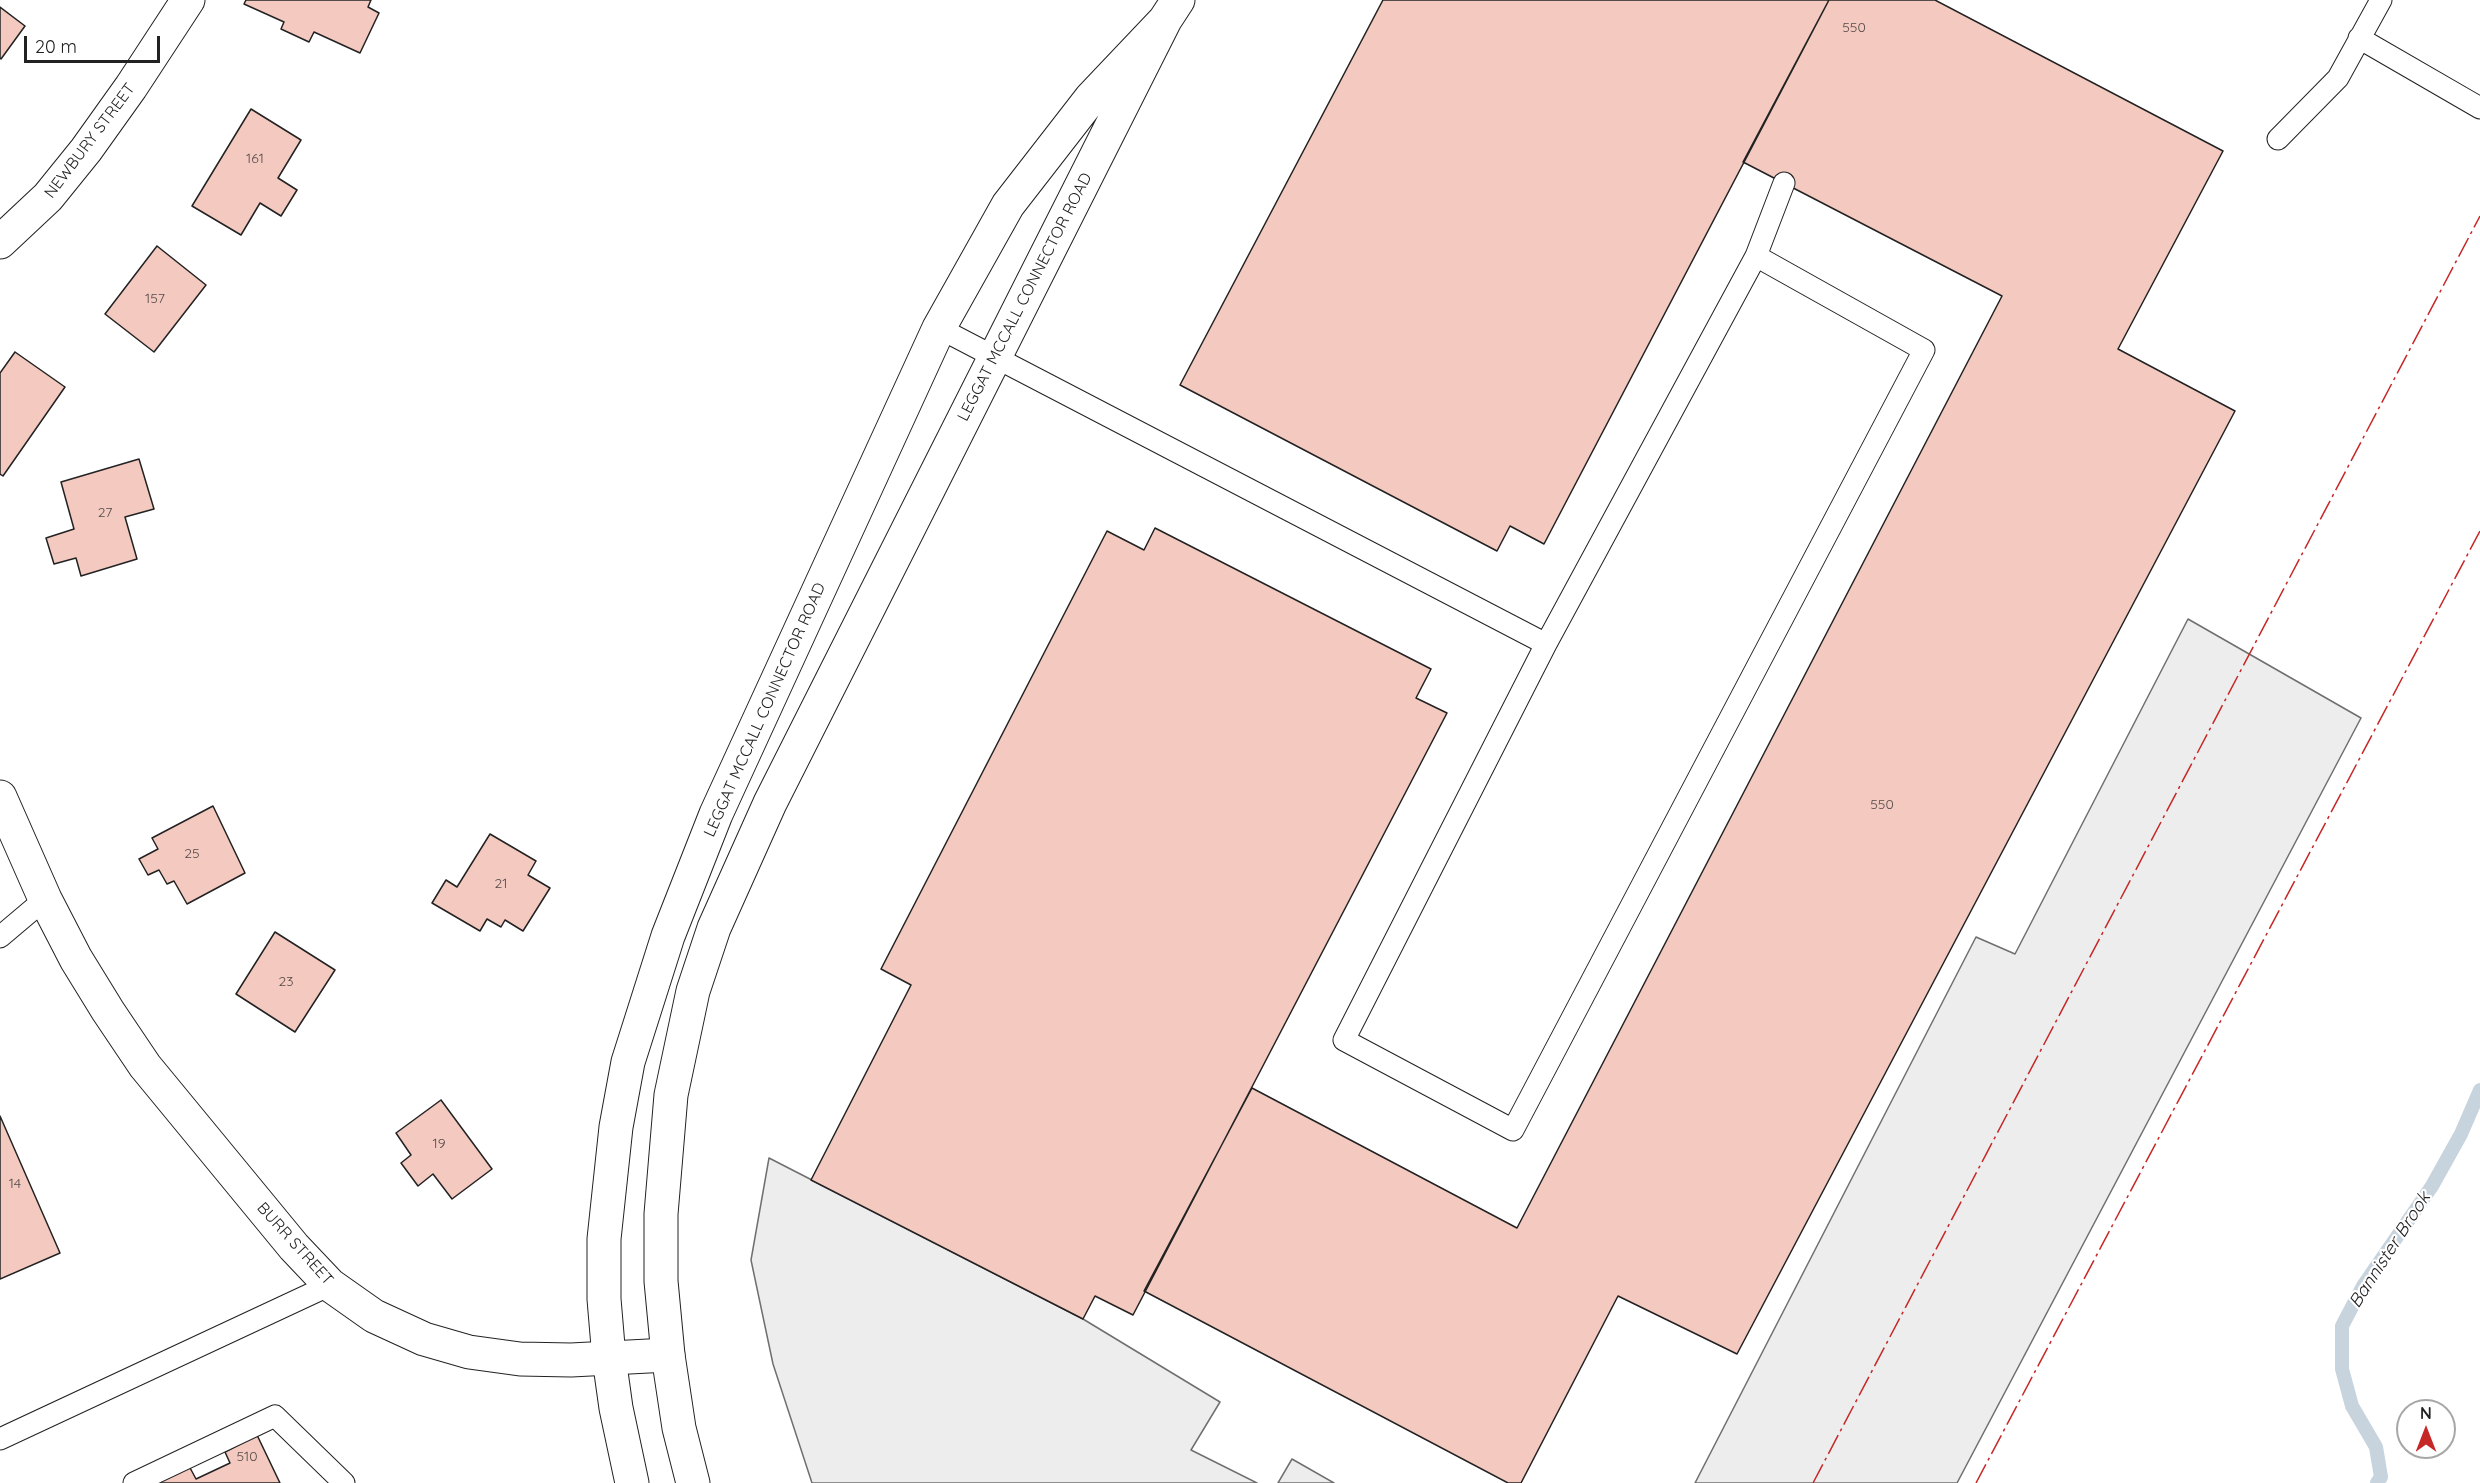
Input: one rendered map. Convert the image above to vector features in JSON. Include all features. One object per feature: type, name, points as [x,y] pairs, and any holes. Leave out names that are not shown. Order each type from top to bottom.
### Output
[{"type":"street","name":"NEWBURY STREET","points":[[0,242],[48,197],[86,150],[188,0]]},
{"type":"street","name":"LEGGAT MCCALL CONNECTOR ROAD","points":[[632,1483],[616,1408],[609,1358],[604,1299],[604,1239],[609,1182],[628,1062],[668,936],[716,814],[939,328],[1015,195],[1091,98],[1172,10]]},
{"type":"street","name":"LEGGAT MCCALL CONNECTOR ROAD","points":[[668,1355],[661,1281],[664,1158],[672,1095],[693,991],[714,928],[770,803],[1172,10]]},
{"type":"street","name":"BURR STREET","points":[[0,797],[45,899],[97,994],[145,1066],[294,1247],[330,1286],[374,1316],[424,1339],[469,1352],[520,1359],[572,1360],[668,1355]]},
{"type":"street","points":[[668,1355],[679,1428],[693,1483]]},
{"type":"lane","points":[[2278,139],[2337,78],[2381,0]]},
{"type":"lane","points":[[2360,38],[2480,108]]},
{"type":"lane","points":[[1756,256],[1924,350],[1514,1130],[1344,1040],[1546,644],[1756,256],[1784,183]]},
{"type":"lane","points":[[939,328],[1546,644]]},
{"type":"lane","points":[[0,937],[45,899]]},
{"type":"lane","points":[[0,1439],[330,1286]]},
{"type":"lane","points":[[134,1483],[275,1416],[344,1483]]},
{"type":"shaded area","points":[[2188,619],[2361,718],[1957,1483],[1695,1483],[1976,937],[2015,954]]},
{"type":"shaded area","points":[[769,1158],[1083,1319],[1220,1402],[1191,1450],[1257,1483],[812,1483],[773,1364],[751,1260]]},
{"type":"shaded area","points":[[1292,1459],[1334,1483],[1278,1483]]},
{"type":"building","points":[[246,0],[371,0],[368,7],[379,13],[360,53],[314,32],[309,42],[281,29],[284,22],[244,4]]},
{"type":"building","points":[[1383,0],[1829,0],[1544,544],[1510,526],[1497,551],[1180,385]]},
{"type":"building","points":[[1829,0],[1935,0],[2223,151],[2118,349],[2235,411],[1737,1354],[1618,1296],[1521,1483],[1508,1483],[1144,1291],[1252,1088],[1517,1228],[2002,296],[1743,162]]},
{"type":"building","points":[[0,7],[25,26],[1,59],[0,58]]},
{"type":"building","points":[[251,109],[301,140],[278,178],[297,190],[281,216],[260,203],[241,235],[192,206]]},
{"type":"building","points":[[157,246],[206,285],[154,352],[105,314]]},
{"type":"building","points":[[15,352],[65,387],[3,476],[0,474],[0,373]]},
{"type":"building","points":[[139,459],[154,509],[125,517],[137,559],[81,576],[76,558],[54,564],[46,538],[74,529],[61,482]]},
{"type":"building","points":[[1155,528],[1431,669],[1416,698],[1447,713],[1133,1315],[1095,1296],[1083,1319],[811,1180],[911,985],[881,969],[1107,531],[1144,550]]},
{"type":"building","points":[[213,806],[245,873],[187,904],[174,881],[167,884],[159,870],[148,875],[139,859],[158,849],[152,838]]},
{"type":"building","points":[[490,834],[536,861],[528,875],[550,888],[523,931],[505,920],[501,927],[487,919],[480,931],[432,903],[446,880],[457,887]]},
{"type":"building","points":[[275,932],[335,970],[295,1032],[236,994]]},
{"type":"building","points":[[441,1100],[492,1169],[452,1199],[433,1174],[418,1186],[401,1163],[411,1155],[396,1133]]},
{"type":"building","points":[[0,1116],[60,1253],[0,1279]]},
{"type":"building","points":[[257,1435],[280,1483],[148,1483],[188,1464],[196,1479],[230,1463],[225,1452]]},
{"type":"waterway","name":"Bannister Brook","points":[[2377,1483],[2381,1477],[2376,1447],[2352,1406],[2342,1369],[2342,1326],[2363,1286],[2432,1186],[2461,1134],[2480,1090]]},
{"type":"power","points":[[1813,1483],[2480,216]]},
{"type":"power","points":[[1976,1483],[2480,531]]}]
